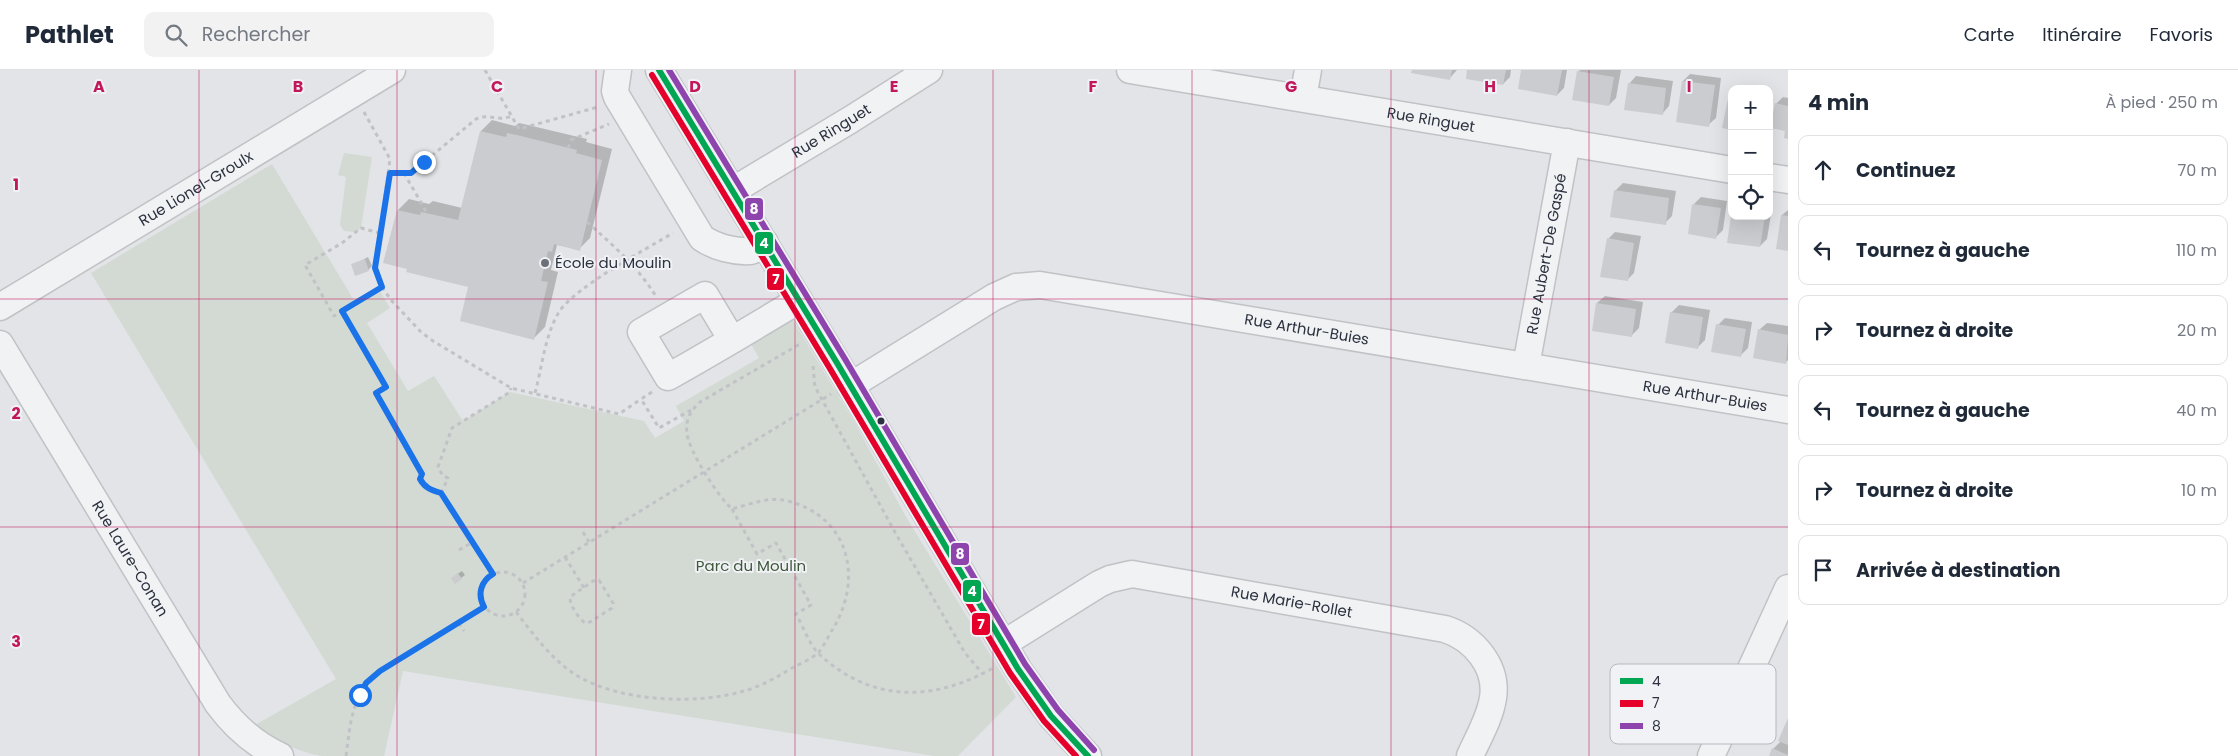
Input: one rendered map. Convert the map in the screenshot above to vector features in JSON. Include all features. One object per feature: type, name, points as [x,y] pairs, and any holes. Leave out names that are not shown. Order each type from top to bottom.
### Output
[{"type":"street","points":[[618,70],[615,90],[617,97],[702,238],[722,248],[738,250],[752,251],[765,243]]},
{"type":"street","points":[[659,70],[799,300],[843,388],[1003,644],[1041,703],[1088,756]]},
{"type":"street","name":"Rue Ringuet","points":[[732,191],[929,70]]},
{"type":"street","name":"Rue Ringuet","points":[[1130,70],[1728,169]]},
{"type":"street","points":[[1303,98],[1308,70]]},
{"type":"street","name":"Rue Lionel-Groulx","points":[[0,306],[382,72]]},
{"type":"street","name":"Rue Aubert-De Gaspé","points":[[1526,366],[1567,142]]},
{"type":"street","points":[[1773,178],[1788,180]]},
{"type":"street","name":"Rue Arthur-Buies","points":[[843,388],[994,297],[1011,289],[1029,284],[1083,291],[1788,410]]},
{"type":"street","points":[[732,340],[799,300]]},
{"type":"street","name":"Rue Laure-Conan","points":[[0,344],[218,704],[234,724],[249,738],[280,756]]},
{"type":"street","name":"Rue Marie-Rollet","points":[[1003,644],[1099,584],[1110,579],[1132,574],[1446,629],[1461,636],[1475,646],[1486,663],[1491,678],[1493,692],[1491,705],[1470,756]]},
{"type":"street","points":[[1754,664],[1788,588]]},
{"type":"street","points":[[1712,756],[1717,744]]},
{"type":"path","points":[[485,70],[519,129],[517,135]]},
{"type":"path","points":[[519,129],[606,104]]},
{"type":"path","points":[[361,107],[389,154],[390,173],[375,268],[382,287],[391,300],[421,332],[512,388],[619,414],[650,394]]},
{"type":"path","points":[[390,173],[411,173],[476,119],[488,116],[506,119],[512,116]]},
{"type":"path","points":[[568,148],[570,140],[616,121]]},
{"type":"path","points":[[404,173],[427,213]]},
{"type":"path","points":[[587,222],[629,260],[654,292]]},
{"type":"path","points":[[380,232],[361,228],[326,254],[305,265],[334,316],[382,287]]},
{"type":"path","points":[[536,393],[548,339],[560,311],[574,296],[680,228]]},
{"type":"path","points":[[342,311],[386,387],[376,393],[422,474],[420,479],[423,485],[428,489],[441,493],[493,574]]},
{"type":"path","points":[[641,399],[659,428],[692,410],[710,395],[807,339]]},
{"type":"path","points":[[692,410],[686,434],[705,471],[726,504],[732,509],[757,554],[776,543],[811,605],[796,614],[818,653],[863,682],[889,691],[935,692],[983,674],[966,653],[956,636],[822,400],[815,387],[812,367],[815,363]]},
{"type":"path","points":[[441,493],[448,478],[442,476],[438,467],[452,428],[510,392],[512,388]]},
{"type":"path","points":[[523,583],[843,388]]},
{"type":"path","points":[[516,612],[551,654],[574,674],[599,685],[646,696],[702,699],[745,691],[767,683],[818,653],[838,619],[847,599],[850,578],[848,563],[842,545],[834,531],[824,520],[807,509],[787,501],[759,501],[732,509]]},
{"type":"path","points":[[583,532],[589,542]]},
{"type":"path","points":[[459,550],[473,542]]},
{"type":"path","points":[[565,557],[584,587]]},
{"type":"path","points":[[511,573],[523,583],[525,597],[523,604],[516,612],[500,617],[493,615],[484,607],[480,598],[481,590],[483,583],[493,574],[511,573]]},
{"type":"path","points":[[593,580],[598,580],[613,603],[612,608],[590,622],[585,623],[579,618],[570,601],[570,597],[584,587],[593,580]]},
{"type":"path","points":[[346,756],[353,709],[366,683],[380,671],[484,607]]},
{"type":"path","points":[[458,622],[464,631]]},
{"type":"green space","points":[[344,153],[372,157],[361,228],[355,232],[344,231],[340,225],[346,177],[338,175]]},
{"type":"green space","name":"Parc du Moulin","points":[[272,164],[355,302],[378,288],[390,308],[367,323],[408,391],[434,376],[463,421],[510,392],[644,421],[655,438],[684,421],[676,406],[759,358],[750,342],[791,317],[856,425],[905,515],[1016,697],[958,756],[934,756],[403,671],[384,756],[322,756],[304,752],[287,745],[255,725],[336,679],[91,273]]},
{"type":"building","points":[[1412,70],[1452,70],[1450,80],[1411,73]]},
{"type":"building","points":[[1467,70],[1506,70],[1503,85],[1466,79]]},
{"type":"building","points":[[1521,70],[1562,70],[1557,96],[1518,89]]},
{"type":"building","points":[[1577,71],[1614,77],[1609,106],[1572,100]]},
{"type":"building","points":[[1682,81],[1715,85],[1709,127],[1676,122]]},
{"type":"building","points":[[1628,83],[1666,88],[1663,115],[1624,110]]},
{"type":"building","points":[[1728,99],[1728,129],[1722,128]]},
{"type":"building","points":[[1775,103],[1788,106],[1788,139],[1784,138],[1785,131],[1773,129]]},
{"type":"building","points":[[480,131],[506,137],[507,133],[517,135],[577,150],[576,153],[602,160],[580,251],[554,244],[552,252],[548,251],[541,281],[548,282],[534,340],[460,321],[468,287],[406,272],[407,269],[383,263],[397,210],[420,215],[421,212],[458,220]]},
{"type":"building","points":[[1614,190],[1669,198],[1666,225],[1610,217]]},
{"type":"building","points":[[1692,204],[1721,208],[1716,239],[1688,234]]},
{"type":"building","points":[[1781,215],[1788,216],[1788,251],[1776,249]]},
{"type":"building","points":[[1730,220],[1764,220],[1760,247],[1727,243]]},
{"type":"building","points":[[1607,238],[1634,243],[1628,281],[1600,277]]},
{"type":"building","points":[[365,259],[369,271],[355,276],[351,264]]},
{"type":"building","points":[[1596,303],[1636,309],[1632,337],[1592,331]]},
{"type":"building","points":[[1670,312],[1703,317],[1698,349],[1665,343]]},
{"type":"building","points":[[1716,324],[1746,329],[1741,357],[1711,352]]},
{"type":"building","points":[[1758,329],[1788,335],[1786,364],[1753,358]]},
{"type":"building","points":[[458,573],[462,579],[455,584],[451,578]]},
{"type":"building","points":[[1788,718],[1788,745],[1778,741]]},
{"type":"building","points":[[1772,748],[1788,755],[1788,756],[1769,756]]},
{"type":"transit line","name":"4","points":[[659,70],[837,363],[1018,669],[1051,716],[1088,756]]},
{"type":"transit line","name":"8","points":[[669,70],[845,359],[1025,664],[1058,710],[1094,750]]},
{"type":"transit line","name":"7","points":[[652,75],[829,367],[1010,673],[1044,721],[1076,756]]},
{"type":"place","name":"École du Moulin","points":[[545,263]]},
{"type":"route","points":[[360,695],[366,683],[380,671],[484,607],[480,598],[481,590],[483,583],[493,574],[441,493],[428,489],[423,485],[420,479],[422,474],[412,454],[376,393],[386,387],[342,311],[382,287],[375,268],[375,262],[390,173],[411,173],[424,162]]}]
